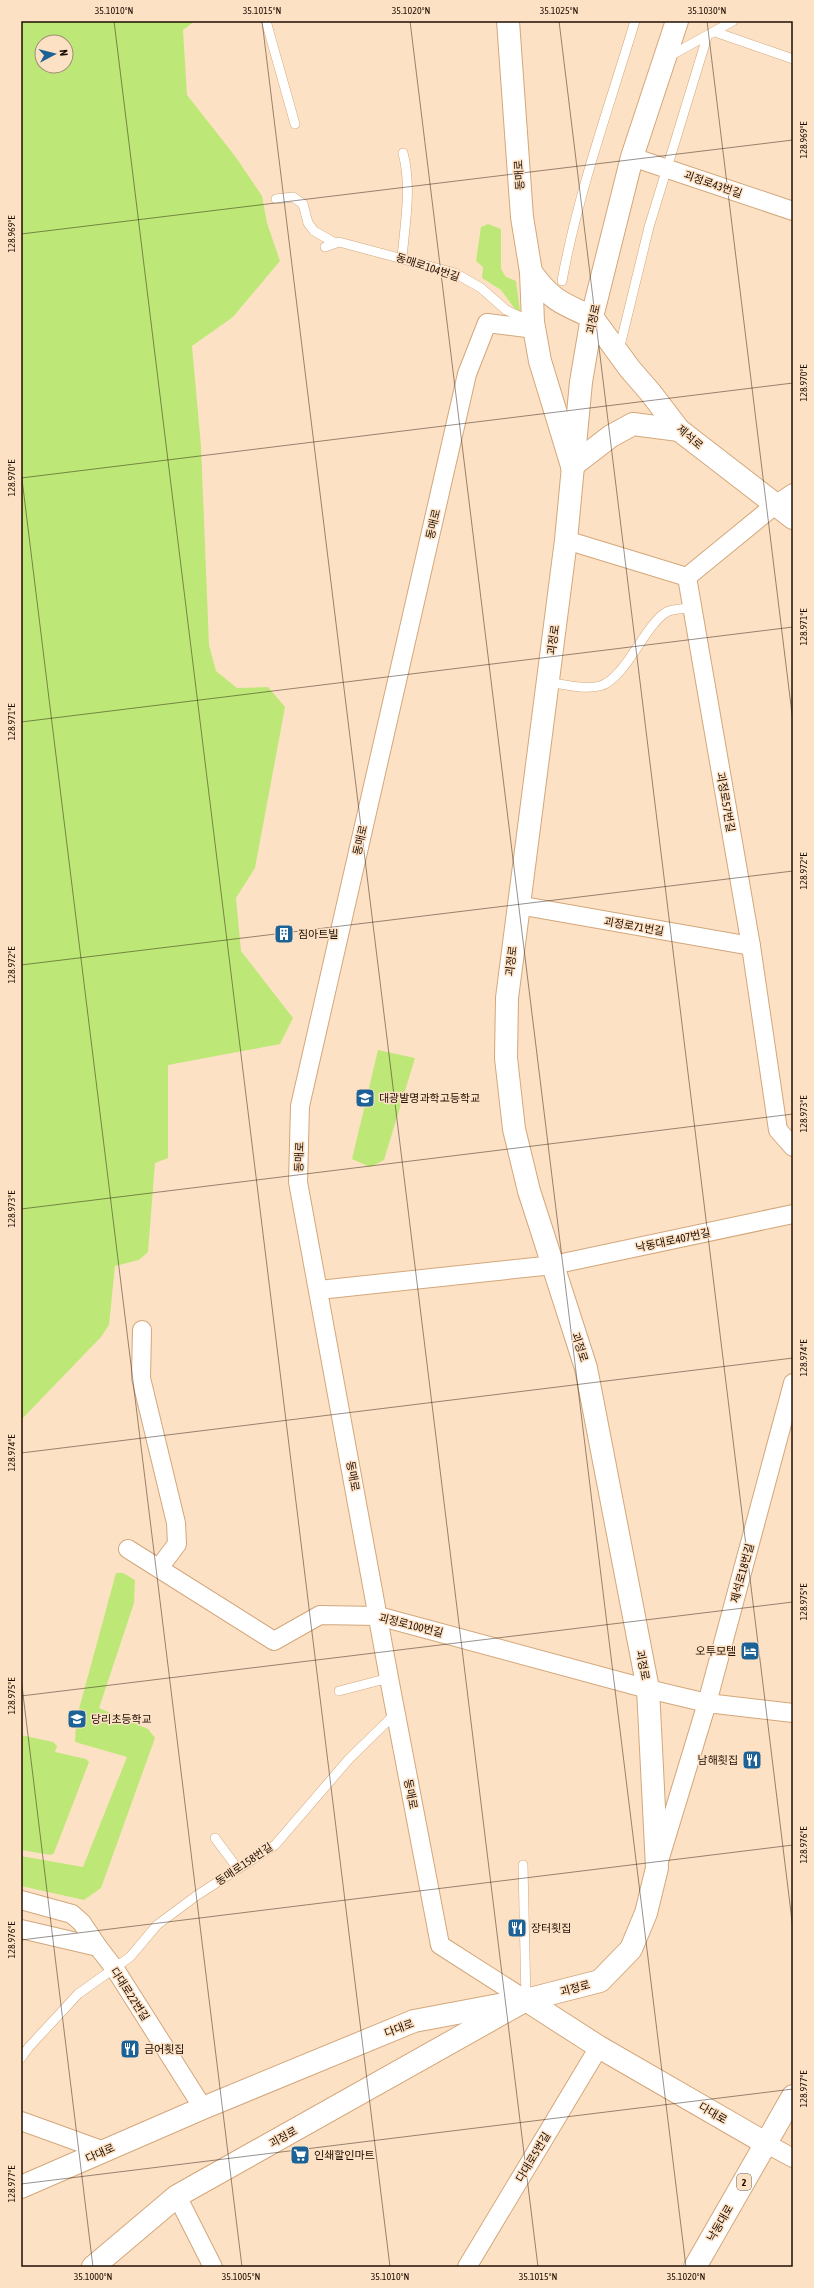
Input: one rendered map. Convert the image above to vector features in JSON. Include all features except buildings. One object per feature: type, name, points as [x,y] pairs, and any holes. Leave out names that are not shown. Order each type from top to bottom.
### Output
[{"type":"main road","name":"동매로","points":[[508,21],[522,217],[530,272],[534,325],[540,361],[572,466]]},
{"type":"main road","name":"괴정로","points":[[93,2267],[177,2196],[526,2000],[600,1981],[631,1949],[646,1912],[657,1868],[648,1689],[586,1368],[529,1191],[514,1129],[506,1058],[507,998],[566,540],[581,382],[592,317],[632,157],[677,21]]},
{"type":"main road","points":[[530,272],[542,288],[555,300],[592,317]]},
{"type":"main road","name":"제석로","points":[[592,317],[618,353],[679,430],[793,518]]},
{"type":"main road","points":[[572,466],[611,436],[632,424],[679,430]]},
{"type":"main road","name":"다대로","points":[[21,2187],[203,2108],[414,2021],[526,2000],[599,2047],[767,2144]]},
{"type":"main road","name":"낙동대로","points":[[695,2267],[767,2144],[793,2096]]},
{"type":"street","name":"괴정로43번길","points":[[632,157],[793,211]]},
{"type":"street","name":"동매로","points":[[526,2000],[440,1945],[389,1678],[298,1182],[300,1106],[467,374],[487,323],[534,325]]},
{"type":"street","points":[[566,540],[688,577],[775,505],[793,493]]},
{"type":"street","name":"괴정로57번길","points":[[688,577],[692,608],[751,946],[778,1130],[793,1147]]},
{"type":"street","name":"괴정로71번길","points":[[518,905],[751,946]]},
{"type":"street","name":"낙동대로407번길","points":[[553,1265],[793,1214]]},
{"type":"street","points":[[319,1290],[553,1265]]},
{"type":"street","points":[[142,1330],[141,1378],[176,1523],[177,1544],[159,1568]]},
{"type":"street","name":"제석로18번길","points":[[657,1868],[707,1703],[793,1384]]},
{"type":"street","name":"괴정로100번길","points":[[128,1549],[274,1641],[320,1615],[378,1616],[648,1689]]},
{"type":"street","points":[[648,1689],[707,1703],[793,1713]]},
{"type":"street","name":"다대로22번길","points":[[21,1900],[72,1914],[82,1922],[98,1947],[115,1969],[203,2108]]},
{"type":"street","points":[[21,1929],[98,1947]]},
{"type":"street","name":"다대로5번길","points":[[467,2267],[599,2047]]},
{"type":"street","points":[[21,2121],[104,2151]]},
{"type":"street","points":[[767,2144],[793,2158]]},
{"type":"street","points":[[177,2196],[213,2267]]},
{"type":"lane","points":[[266,21],[295,124]]},
{"type":"lane","points":[[562,281],[586,183],[635,21]]},
{"type":"lane","points":[[664,60],[733,21]]},
{"type":"lane","points":[[711,34],[793,59]]},
{"type":"lane","points":[[618,353],[649,227],[711,34]]},
{"type":"lane","points":[[402,258],[407,187],[407,168],[403,153]]},
{"type":"lane","name":"동매로104번길","points":[[276,200],[293,197],[303,204],[308,223],[314,231],[335,243],[339,242],[402,258],[455,274],[481,288],[506,310],[534,325]]},
{"type":"lane","points":[[325,247],[335,243]]},
{"type":"lane","points":[[547,682],[583,686],[601,686],[616,674],[632,656],[655,622],[666,612],[692,608]]},
{"type":"lane","points":[[339,1691],[389,1678]]},
{"type":"lane","name":"동매로158번길","points":[[21,2058],[29,2047],[78,1994],[130,1957],[157,1925],[274,1845],[349,1760],[396,1713]]},
{"type":"lane","points":[[215,1838],[238,1869]]},
{"type":"lane","points":[[523,1865],[526,2000]]},
{"type":"green space","points":[[21,21],[195,21],[183,30],[187,95],[235,156],[262,196],[267,223],[280,261],[233,317],[192,346],[201,446],[209,645],[216,671],[237,688],[268,687],[285,707],[255,868],[236,898],[241,951],[293,1018],[280,1044],[168,1065],[168,1158],[155,1163],[148,1252],[139,1260],[115,1266],[109,1325],[101,1337],[21,1420]]},
{"type":"green space","points":[[488,224],[501,229],[501,269],[506,277],[516,281],[520,311],[518,313],[501,290],[482,278],[483,267],[476,261],[481,227]]},
{"type":"green space","points":[[378,1050],[415,1058],[384,1160],[370,1167],[352,1159]]},
{"type":"green space","points":[[116,1573],[123,1573],[135,1580],[134,1603],[99,1708],[148,1729],[155,1738],[101,1888],[84,1900],[21,1886],[21,1856],[83,1867],[127,1757],[75,1742],[76,1720]]},
{"type":"green space","points":[[21,1735],[53,1742],[57,1746],[55,1752],[86,1759],[89,1762],[54,1853],[51,1855],[21,1850]]},
{"type":"place","name":"짐아트빌","points":[[284,934]]},
{"type":"place","name":"대광발명과학고등학교","points":[[365,1098]]},
{"type":"place","name":"오투모텔","points":[[750,1651]]},
{"type":"place","name":"당리초등학교","points":[[77,1719]]},
{"type":"place","name":"남해횟집","points":[[752,1760]]},
{"type":"place","name":"장터횟집","points":[[517,1928]]},
{"type":"place","name":"금어횟집","points":[[130,2049]]},
{"type":"place","name":"인쇄할인마트","points":[[300,2155]]}]
